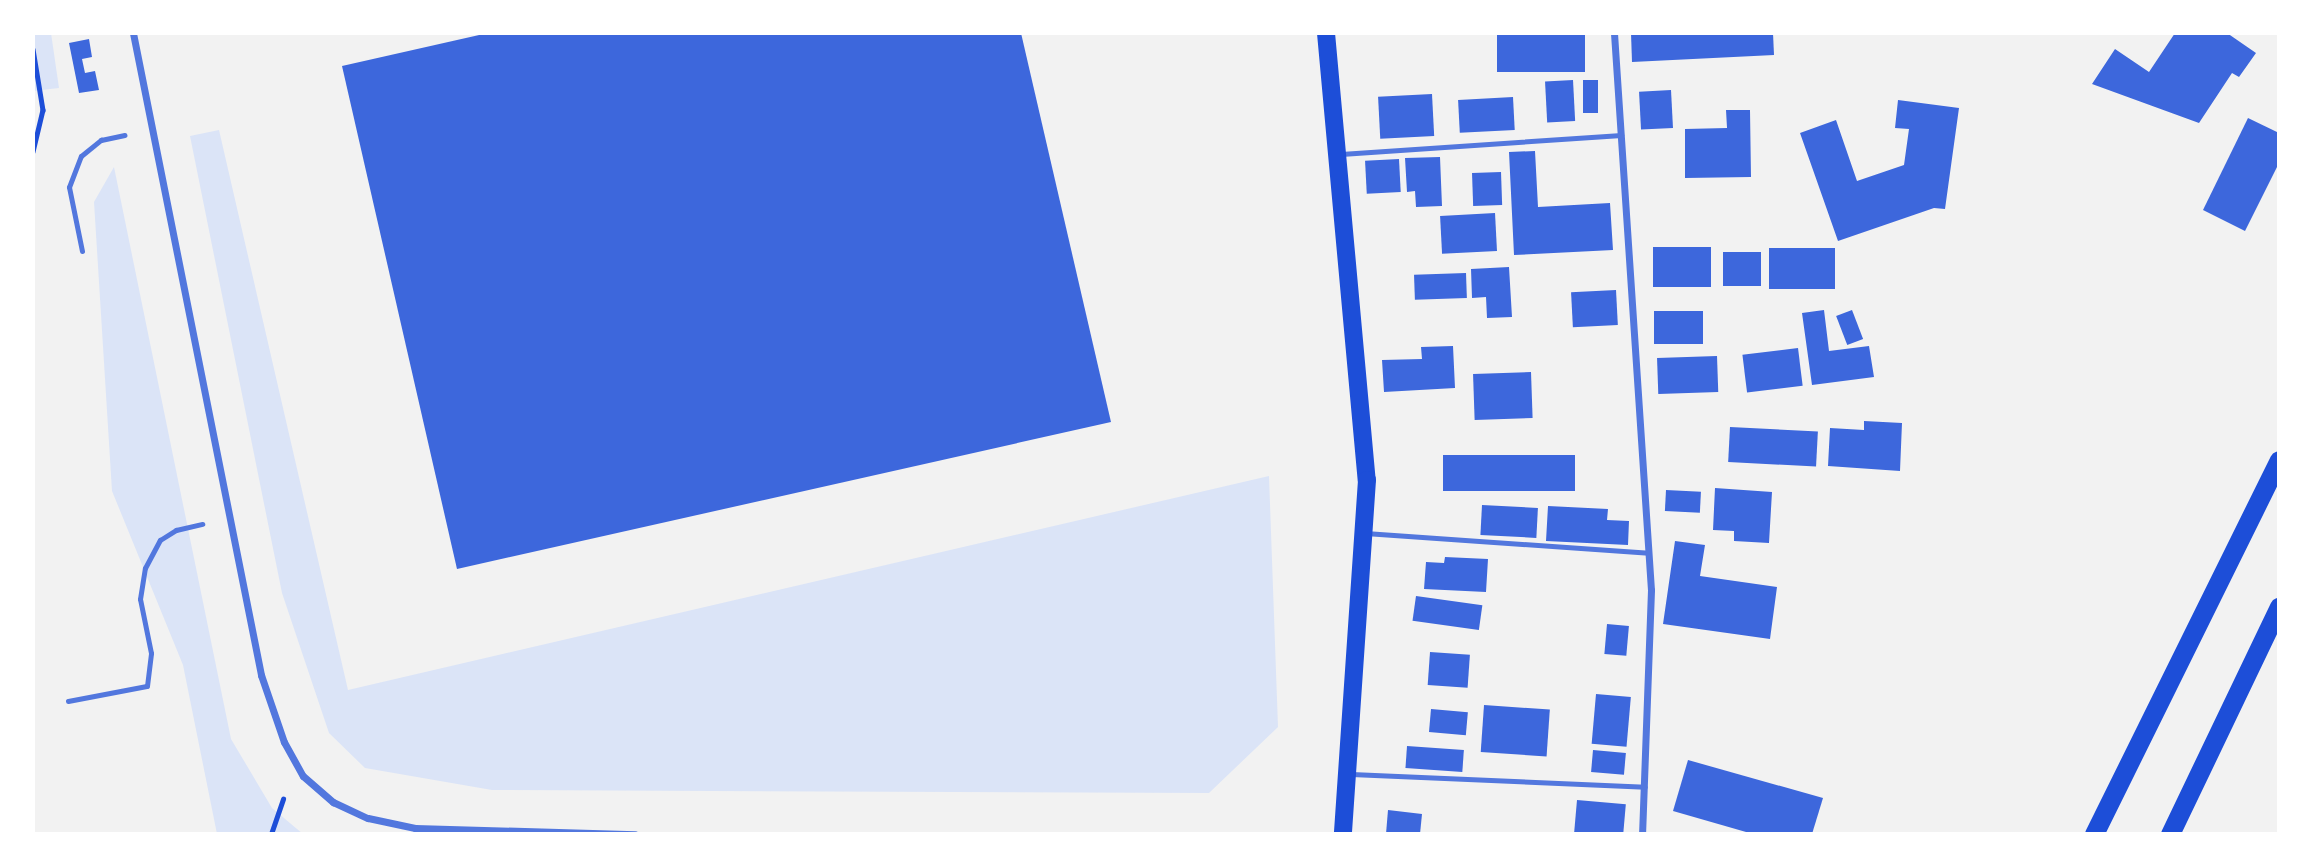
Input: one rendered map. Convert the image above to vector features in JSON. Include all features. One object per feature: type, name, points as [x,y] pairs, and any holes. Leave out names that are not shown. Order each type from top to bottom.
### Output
[{"type":"highway","points":[[2094,834],[2279,460]]},
{"type":"highway","points":[[2170,834],[2279,607]]},
{"type":"main road","points":[[1326,33],[1367,480],[1343,834]]},
{"type":"street","points":[[133,33],[261,674],[284,742],[303,776],[333,802],[368,818],[415,828],[635,834]]},
{"type":"street","points":[[1614,33],[1648,553],[1642,834]]},
{"type":"lane","points":[[82,251],[69,187],[81,156],[101,140],[124,135]]},
{"type":"lane","points":[[1338,155],[1620,135]]},
{"type":"lane","points":[[68,701],[147,686],[151,653],[140,598],[145,568],[160,540],[176,530],[202,524]]},
{"type":"lane","points":[[1364,533],[1648,553]]},
{"type":"lane","points":[[1348,774],[1645,787]]},
{"type":"path","points":[[33,49],[43,110],[33,152]]},
{"type":"path","points":[[271,834],[283,799]]},
{"type":"shaded area","points":[[33,33],[51,33],[59,88],[33,91]]},
{"type":"shaded area","points":[[219,130],[348,690],[1269,476],[1278,727],[1209,793],[492,790],[365,768],[329,733],[282,593],[190,136]]},
{"type":"shaded area","points":[[114,167],[231,739],[272,808],[303,834],[217,834],[183,665],[112,491],[94,202]]},
{"type":"building","points":[[488,33],[1021,33],[1111,422],[457,569],[342,66]]},
{"type":"building","points":[[1497,33],[1585,33],[1585,72],[1497,72]]},
{"type":"building","points":[[1631,33],[1773,33],[1774,55],[1632,62]]},
{"type":"building","points":[[2175,33],[2227,33],[2256,53],[2239,77],[2232,73],[2199,123],[2092,84],[2115,49],[2149,72]]},
{"type":"building","points":[[89,39],[92,57],[82,59],[85,73],[95,71],[99,90],[79,93],[69,43]]},
{"type":"building","points":[[1573,80],[1575,121],[1547,122],[1545,81]]},
{"type":"building","points":[[1583,80],[1598,80],[1598,113],[1583,113]]},
{"type":"building","points":[[1671,90],[1673,128],[1641,130],[1639,92]]},
{"type":"building","points":[[1432,94],[1434,136],[1380,139],[1378,97]]},
{"type":"building","points":[[1513,97],[1515,130],[1460,133],[1458,100]]},
{"type":"building","points":[[1898,100],[1959,108],[1945,209],[1934,208],[1838,241],[1800,133],[1836,120],[1857,181],[1904,165],[1909,129],[1895,128]]},
{"type":"building","points":[[1726,110],[1750,110],[1751,177],[1685,178],[1685,129],[1727,128]]},
{"type":"building","points":[[2248,118],[2279,133],[2279,163],[2245,231],[2203,210]]},
{"type":"building","points":[[1535,151],[1538,207],[1610,203],[1613,250],[1514,255],[1509,152]]},
{"type":"building","points":[[1440,157],[1442,206],[1416,207],[1415,191],[1407,192],[1405,158]]},
{"type":"building","points":[[1399,159],[1401,192],[1367,194],[1365,161]]},
{"type":"building","points":[[1501,172],[1502,205],[1473,206],[1472,173]]},
{"type":"building","points":[[1495,213],[1497,251],[1442,254],[1440,216]]},
{"type":"building","points":[[1653,247],[1711,247],[1711,287],[1653,287]]},
{"type":"building","points":[[1769,248],[1835,248],[1835,289],[1769,289]]},
{"type":"building","points":[[1723,252],[1761,252],[1761,286],[1723,286]]},
{"type":"building","points":[[1509,267],[1512,317],[1487,318],[1486,297],[1472,298],[1471,269]]},
{"type":"building","points":[[1466,273],[1467,298],[1415,300],[1414,275]]},
{"type":"building","points":[[1616,290],[1618,325],[1573,327],[1571,292]]},
{"type":"building","points":[[1824,310],[1829,351],[1869,346],[1874,377],[1812,385],[1802,313]]},
{"type":"building","points":[[1852,310],[1863,339],[1847,345],[1836,316]]},
{"type":"building","points":[[1654,311],[1703,311],[1703,344],[1654,344]]},
{"type":"building","points":[[1453,346],[1455,388],[1384,392],[1382,360],[1422,359],[1421,347]]},
{"type":"building","points":[[1798,348],[1803,386],[1747,393],[1742,355]]},
{"type":"building","points":[[1717,356],[1718,392],[1658,394],[1657,358]]},
{"type":"building","points":[[1531,372],[1533,418],[1475,420],[1473,374]]},
{"type":"building","points":[[1864,421],[1902,423],[1900,471],[1828,466],[1830,428],[1864,430]]},
{"type":"building","points":[[1730,427],[1818,432],[1816,467],[1728,462]]},
{"type":"building","points":[[1443,455],[1575,455],[1575,491],[1443,491]]},
{"type":"building","points":[[1715,488],[1772,492],[1769,543],[1734,541],[1734,531],[1713,530]]},
{"type":"building","points":[[1666,490],[1701,492],[1700,513],[1665,511]]},
{"type":"building","points":[[1482,505],[1538,508],[1536,538],[1480,535]]},
{"type":"building","points":[[1548,506],[1608,509],[1607,520],[1629,521],[1628,545],[1546,541]]},
{"type":"building","points":[[1675,541],[1705,545],[1700,576],[1777,587],[1770,639],[1663,624]]},
{"type":"building","points":[[1445,557],[1488,559],[1486,592],[1424,589],[1426,562],[1444,563]]},
{"type":"building","points":[[1416,596],[1482,605],[1479,630],[1413,621]]},
{"type":"building","points":[[1607,624],[1629,626],[1626,656],[1604,654]]},
{"type":"building","points":[[1430,652],[1470,655],[1468,688],[1428,685]]},
{"type":"building","points":[[1596,694],[1631,697],[1627,747],[1592,744]]},
{"type":"building","points":[[1484,705],[1550,710],[1547,756],[1481,752]]},
{"type":"building","points":[[1431,709],[1468,712],[1466,735],[1429,732]]},
{"type":"building","points":[[1407,746],[1464,750],[1462,772],[1405,768]]},
{"type":"building","points":[[1593,750],[1626,753],[1624,775],[1591,772]]},
{"type":"building","points":[[1688,760],[1823,798],[1812,834],[1753,834],[1673,811]]},
{"type":"building","points":[[1577,800],[1626,804],[1623,834],[1574,832]]},
{"type":"building","points":[[1388,810],[1422,814],[1420,834],[1386,834]]}]
